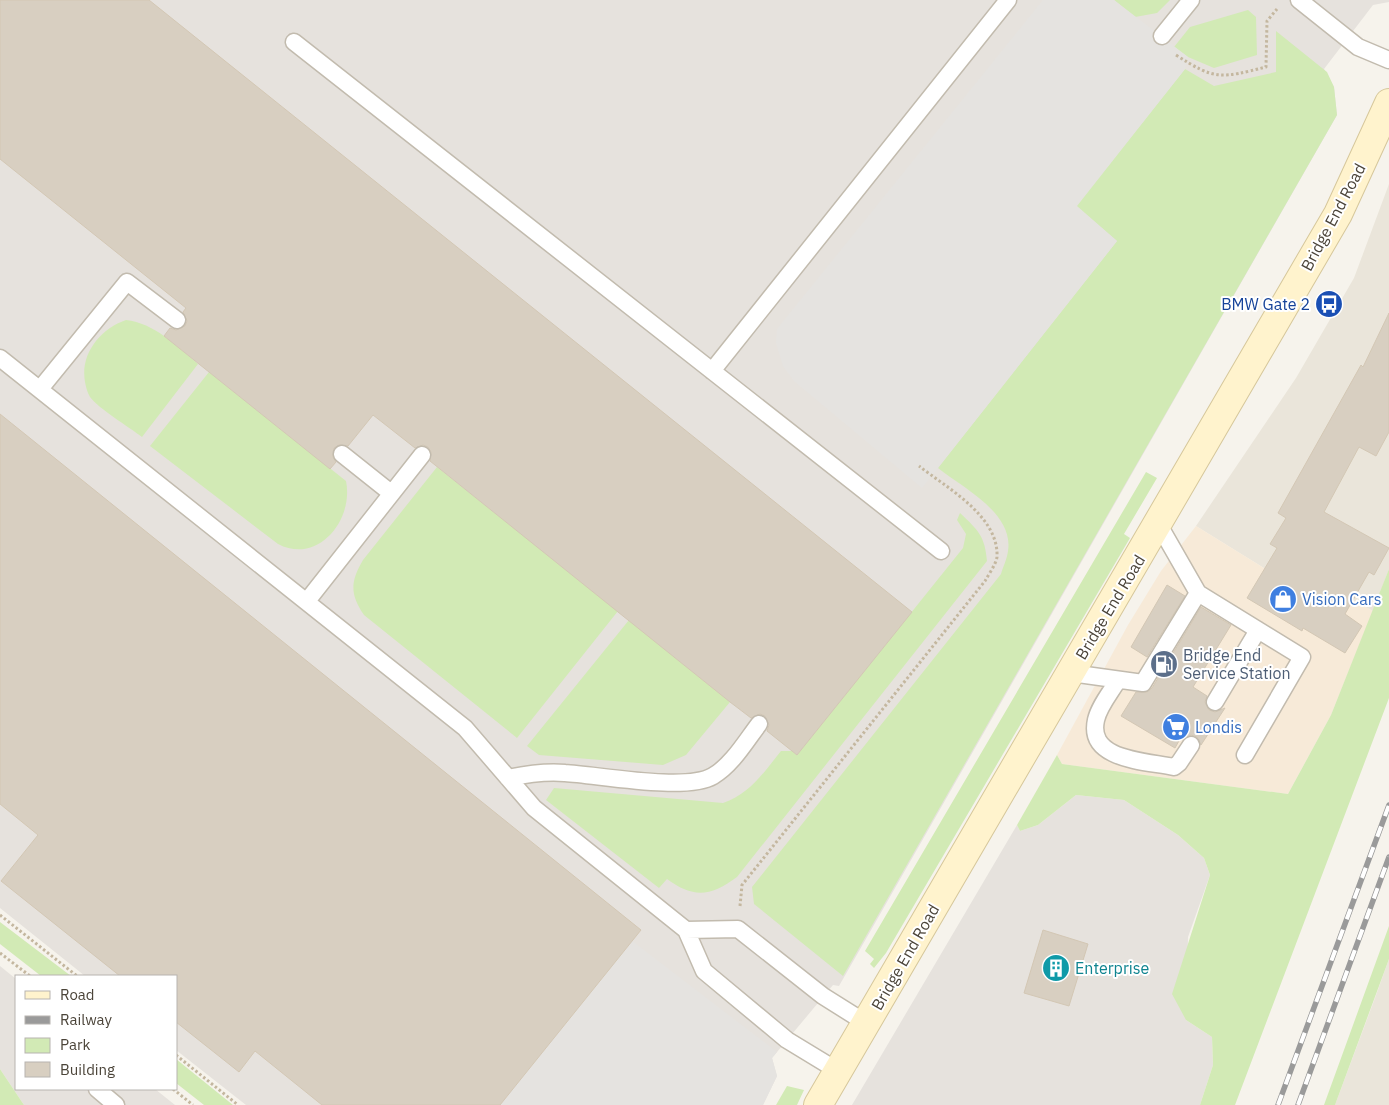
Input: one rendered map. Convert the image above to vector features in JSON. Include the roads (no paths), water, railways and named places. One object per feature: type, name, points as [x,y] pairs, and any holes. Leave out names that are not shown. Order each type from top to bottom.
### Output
[{"type":"main road","name":"Bridge End Road","points":[[818,1105],[1159,524],[1338,214],[1389,104]]},
{"type":"lane","points":[[712,371],[1008,0]]},
{"type":"lane","points":[[1162,36],[1190,0]]},
{"type":"lane","points":[[1299,0],[1358,47],[1389,60]]},
{"type":"lane","points":[[294,42],[941,551]]},
{"type":"lane","points":[[40,389],[127,282],[177,320]]},
{"type":"lane","points":[[0,358],[465,728],[534,808],[686,930],[704,972],[787,1040],[838,1071]]},
{"type":"lane","points":[[342,454],[391,493]]},
{"type":"lane","points":[[307,601],[422,454]]},
{"type":"lane","points":[[1159,524],[1198,593],[1302,657],[1245,755]]},
{"type":"lane","points":[[1071,673],[1144,683],[1198,593]]},
{"type":"lane","points":[[1215,702],[1258,630]]},
{"type":"lane","points":[[1118,680],[1096,720],[1096,733],[1102,748],[1112,754],[1174,767],[1179,763],[1190,745]]},
{"type":"lane","points":[[508,778],[537,772],[564,772],[685,784],[713,777],[728,763],[759,724]]},
{"type":"lane","points":[[686,930],[738,929],[823,996],[866,1023]]},
{"type":"lane","points":[[98,1090],[116,1105]]},
{"type":"railway","points":[[1278,1105],[1389,805]]},
{"type":"railway","points":[[1298,1105],[1389,857]]},
{"type":"place","name":"BMW Gate 2","points":[[1329,304]]},
{"type":"place","name":"Vision Cars","points":[[1283,599]]},
{"type":"place","name":"Bridge End Service Station","points":[[1164,664]]},
{"type":"place","name":"Londis","points":[[1176,727]]},
{"type":"place","name":"Enterprise","points":[[1056,968]]}]
